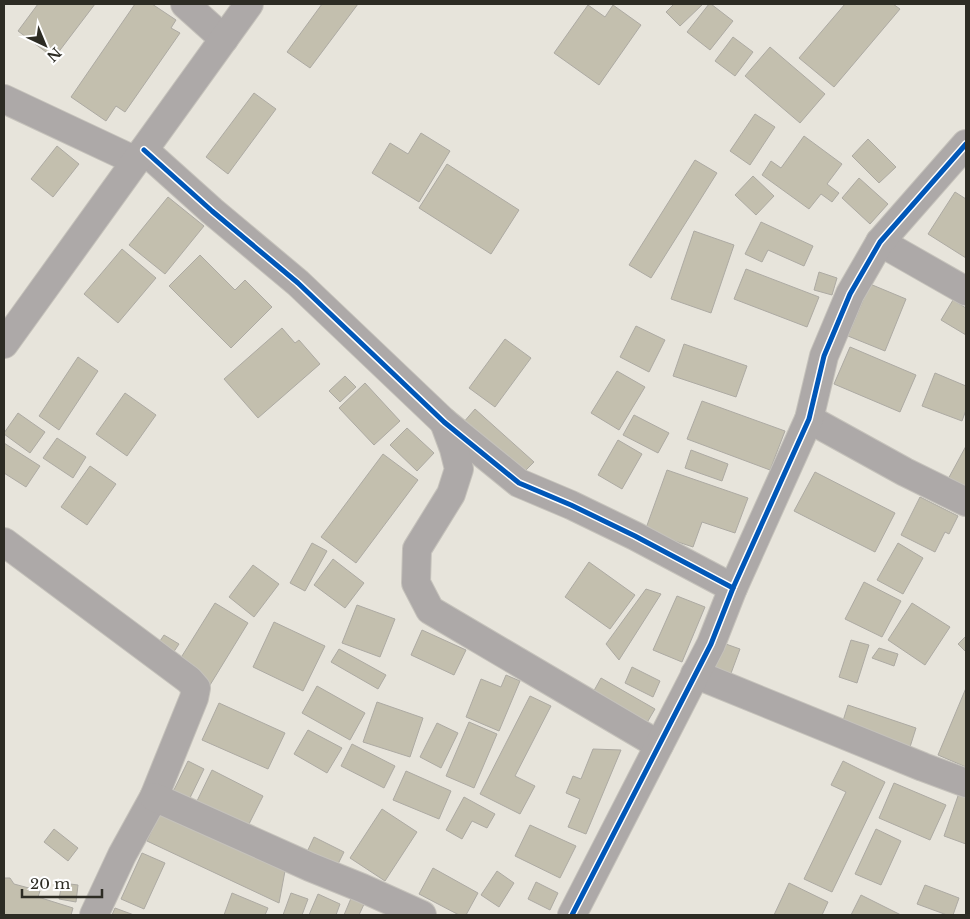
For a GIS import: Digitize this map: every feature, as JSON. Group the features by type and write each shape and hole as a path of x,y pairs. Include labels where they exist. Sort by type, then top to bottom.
{"street":[{"path":"185,4 224,39"},
{"path":"4,344 249,4"},
{"path":"4,99 140,155 212,211 298,283 444,422 519,483 635,536 733,588"},
{"path":"572,915 711,644 733,588 809,419 824,356 850,294 880,242 966,144"},
{"path":"880,242 966,291"},
{"path":"809,419 905,472 966,502"},
{"path":"444,422 459,469 451,494 417,549 416,583 430,610 659,745"},
{"path":"4,542 189,680 196,688 194,698 154,797 122,855 94,915"},
{"path":"695,674 966,783"},
{"path":"154,797 422,915"}],"building":[{"path":"38,4 95,4 54,58 18,31"},
{"path":"135,4 152,4 176,20 171,28 180,33 125,112 116,106 106,121 71,97"},
{"path":"322,4 358,4 310,68 287,52"},
{"path":"674,4 703,4 680,26 666,12"},
{"path":"709,4 733,21 710,50 687,32"},
{"path":"845,4 893,4 900,9 834,87 799,58"},
{"path":"588,5 605,17 613,5 641,25 599,85 554,53"},
{"path":"733,37 753,52 735,76 715,61"},
{"path":"770,47 825,94 800,123 745,76"},
{"path":"254,93 276,109 228,174 206,157"},
{"path":"755,114 775,127 750,165 730,151"},
{"path":"421,133 450,151 419,202 372,173 390,143 408,154"},
{"path":"804,136 842,164 827,184 839,193 832,202 821,194 809,209 762,175 771,161 781,168"},
{"path":"868,139 896,167 879,183 852,156"},
{"path":"57,146 79,164 53,197 31,179"},
{"path":"695,160 717,173 651,278 629,265"},
{"path":"447,164 519,210 491,254 419,208"},
{"path":"753,176 774,196 756,215 735,195"},
{"path":"859,178 888,204 870,224 842,198"},
{"path":"955,192 966,199 966,258 928,234"},
{"path":"168,197 204,226 165,274 129,245"},
{"path":"761,222 813,246 804,266 768,250 762,262 745,254"},
{"path":"694,231 734,245 711,313 671,299"},
{"path":"122,249 156,278 118,323 84,294"},
{"path":"200,255 235,290 245,280 272,307 231,348 169,286"},
{"path":"746,269 819,297 807,327 734,299"},
{"path":"819,272 837,278 832,295 814,290"},
{"path":"870,284 906,299 885,351 848,336"},
{"path":"953,300 966,308 966,335 941,320"},
{"path":"636,326 665,340 649,372 620,357"},
{"path":"282,328 295,343 299,340 320,364 258,418 224,379"},
{"path":"505,339 531,358 495,407 469,388"},
{"path":"684,344 747,366 736,397 673,376"},
{"path":"850,347 916,375 900,412 834,384"},
{"path":"78,357 98,371 59,430 39,416"},
{"path":"617,371 645,387 619,430 591,413"},
{"path":"935,373 966,386 966,410 962,421 922,406"},
{"path":"345,376 356,387 340,402 329,391"},
{"path":"365,383 400,421 374,445 339,408"},
{"path":"125,393 156,415 127,456 96,434"},
{"path":"702,401 785,431 770,470 687,439"},
{"path":"475,409 534,462 522,474 463,423"},
{"path":"18,413 45,432 30,453 4,434"},
{"path":"634,415 669,433 658,453 623,435"},
{"path":"407,428 434,453 417,471 390,445"},
{"path":"57,438 86,457 73,478 43,458"},
{"path":"618,440 642,454 622,489 598,475"},
{"path":"4,443 40,466 26,487 4,473"},
{"path":"966,446 966,492 947,481"},
{"path":"691,450 728,464 722,481 685,468"},
{"path":"383,454 418,480 356,563 321,537"},
{"path":"90,466 116,484 87,525 61,507"},
{"path":"667,470 748,498 735,533 702,522 693,547 645,531"},
{"path":"815,472 895,513 875,552 794,511"},
{"path":"920,497 958,516 949,534 945,532 935,552 901,535"},
{"path":"312,543 327,551 305,591 290,583"},
{"path":"898,543 923,558 903,594 877,580"},
{"path":"333,559 364,583 345,608 314,585"},
{"path":"589,562 635,595 610,629 565,597"},
{"path":"253,565 279,584 254,617 229,597"},
{"path":"864,582 901,601 882,637 845,619"},
{"path":"646,589 661,594 619,660 606,644"},
{"path":"677,596 705,607 682,662 653,650"},
{"path":"215,603 248,623 210,685 177,664"},
{"path":"912,603 950,627 925,665 888,640"},
{"path":"357,605 395,619 380,657 342,643"},
{"path":"274,622 325,646 303,691 253,667"},
{"path":"422,630 466,650 454,675 411,655"},
{"path":"164,635 179,644 167,662 152,653"},
{"path":"966,636 966,652 958,644"},
{"path":"851,640 869,645 857,683 839,677"},
{"path":"723,643 740,649 730,676 713,670"},
{"path":"879,648 898,654 894,666 872,658"},
{"path":"339,649 386,675 378,689 331,662"},
{"path":"632,667 660,681 653,697 625,683"},
{"path":"506,675 520,681 499,731 466,717 481,679 501,687"},
{"path":"601,678 655,709 645,726 591,696"},
{"path":"317,686 365,713 350,740 302,713"},
{"path":"966,688 966,767 938,755"},
{"path":"530,696 551,706 515,776 535,786 520,814 480,794"},
{"path":"377,702 423,718 410,757 363,742"},
{"path":"219,703 285,733 268,769 202,740"},
{"path":"848,705 916,728 910,747 842,724"},
{"path":"469,722 497,734 474,788 446,776"},
{"path":"437,723 458,733 441,768 420,757"},
{"path":"308,730 342,748 327,773 294,754"},
{"path":"352,744 395,766 384,788 341,766"},
{"path":"593,749 621,750 586,834 568,827 580,799 566,793 573,776 581,779"},
{"path":"188,761 204,769 187,804 171,796"},
{"path":"843,761 885,782 832,892 804,879 846,792 831,785"},
{"path":"212,770 263,796 248,826 197,801"},
{"path":"406,771 451,791 439,819 393,800"},
{"path":"894,783 946,805 930,840 879,818"},
{"path":"959,793 966,796 966,844 944,836"},
{"path":"464,797 495,814 487,828 472,821 462,839 446,830"},
{"path":"382,809 417,832 385,881 350,858"},
{"path":"160,813 285,871 279,903 147,841"},
{"path":"530,825 576,846 560,878 515,856"},
{"path":"54,829 78,848 68,861 44,842"},
{"path":"876,829 901,841 881,885 855,874"},
{"path":"314,837 344,852 337,866 307,852"},
{"path":"142,853 165,863 144,909 121,899"},
{"path":"433,868 478,893 466,915 459,915 419,894"},
{"path":"497,871 514,883 499,907 481,895"},
{"path":"4,878 10,878 14,884 40,891 38,897 73,908 71,915 4,915"},
{"path":"536,882 558,893 550,910 528,899"},
{"path":"62,883 78,885 76,902 59,899"},
{"path":"789,883 828,902 822,915 774,915"},
{"path":"925,885 959,898 953,915 947,915 917,904"},
{"path":"232,893 268,908 265,915 224,915"},
{"path":"291,893 308,899 302,915 283,915"},
{"path":"318,894 340,904 336,915 309,915"},
{"path":"861,895 901,915 851,915"},
{"path":"352,896 365,902 359,915 344,915"},
{"path":"115,908 134,915 112,915"}],"cycle path":[{"path":"572,915 711,644 733,588 809,419 824,356 850,294 880,242 966,144"},
{"path":"144,150 212,211 298,283 444,422 519,483 571,505 635,536 733,588"}]}
